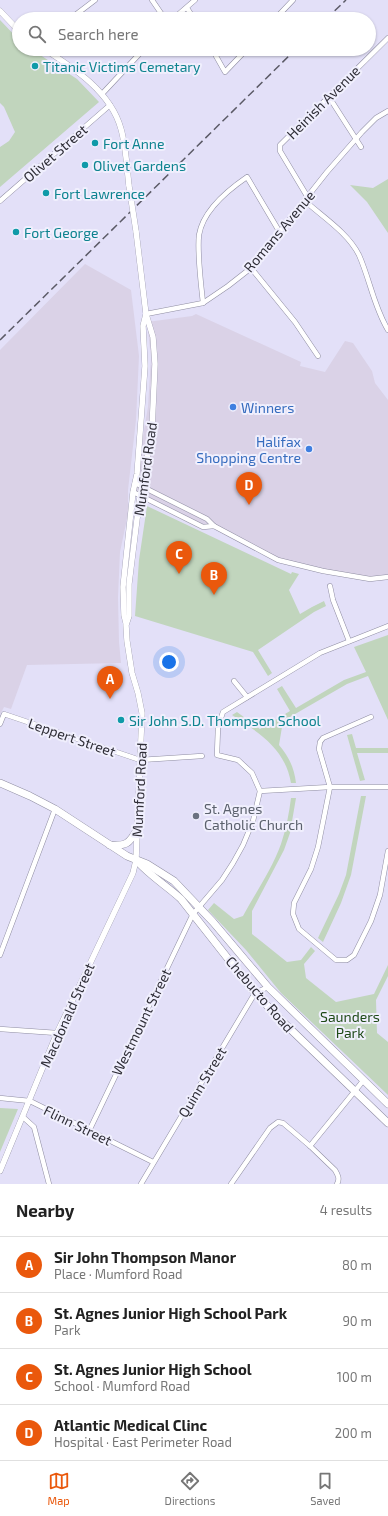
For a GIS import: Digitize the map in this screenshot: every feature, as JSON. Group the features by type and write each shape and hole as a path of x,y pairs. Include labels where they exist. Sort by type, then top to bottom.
{"main road":[{"name":"Chebucto Road","path":"0,783 55,809 127,856 147,864 169,877 200,908 268,987 388,1104"},
{"path":"110,845 123,846 131,840 137,830"},
{"name":"Chebucto Road","path":"136,860 147,872 172,890 256,993 283,1022 388,1123"}],"street":[{"path":"79,12 95,0"},
{"path":"152,0 160,12"},
{"path":"182,12 195,0"},
{"path":"282,12 293,0"},
{"path":"187,8 190,12"},
{"path":"0,11 12,24"},
{"name":"Heinish Avenue","path":"376,50 388,38"},
{"name":"Mumford Road","path":"55,56 73,68 102,94 110,105 121,128 146,314 153,337 155,364 152,429 140,496 129,584 128,616 126,625"},
{"path":"102,94 137,56"},
{"path":"216,56 225,72 240,56"},
{"name":"Heinish Avenue","path":"306,198 280,151 280,144 370,56"},
{"path":"329,97 361,147"},
{"name":"Olivet Street","path":"0,201 110,105"},
{"name":"Romans Avenue","path":"146,314 203,303 251,268 306,198 356,141 362,132 376,118 388,111"},
{"path":"203,303 199,235 206,216 231,189 247,177 280,231"},
{"path":"306,198 346,237 356,250 381,316 388,330"},
{"path":"251,268 295,322 318,356"},
{"name":"Mumford Road","path":"136,860 142,713 132,673 127,641 123,587 133,492 137,474 145,373 143,326 146,314"},
{"path":"135,483 206,519 214,526 278,560 323,571 370,579 388,577"},
{"path":"133,492 203,527 214,526"},
{"path":"330,586 333,600 349,641"},
{"path":"193,914 200,908 222,880 243,845 253,821 260,791 252,773 245,765 238,760 217,755 218,727 223,712 320,653 388,626"},
{"path":"234,682 247,697"},
{"name":"Leppert Street","path":"0,724 4,714 140,760"},
{"path":"371,717 323,738 320,742 319,749 330,787 316,853 311,869 294,903 293,918 299,929 336,960 347,960 354,955 377,907 388,851"},
{"path":"140,760 202,756"},
{"path":"260,791 330,787 388,787"},
{"path":"0,955 55,809"},
{"name":"Macdonald Street","path":"0,1171 57,1033 133,873 136,860"},
{"name":"Westmount Street","path":"89,1131 193,914"},
{"path":"256,993 268,987"},
{"name":"Quinn Street","path":"141,1184 256,993"},
{"path":"0,1029 57,1033"},
{"path":"310,1146 363,1081"},
{"name":"Flinn Street","path":"0,1098 30,1101 153,1162"},
{"path":"23,1117 34,1127 49,1184"},
{"path":"231,1184 270,1128 278,1122 283,1123 335,1170 339,1181 337,1184"}],"shaded area":[{"path":"85,264 131,290 139,356 136,420 128,490 128,514 120,552 118,597 121,663 27,665 11,709 4,707 0,715 0,350"},
{"path":"196,314 301,362 300,366 325,372 345,341 353,343 372,371 375,383 388,400 388,577 370,579 278,560 214,526 203,527 133,492 148,407 151,358 147,322 192,316"}],"green space":[{"path":"0,20 12,33 12,56 42,56 77,79 99,102 0,187 0,147 9,141 15,132 4,107 0,103"},
{"path":"388,179 388,233 367,202 350,185 373,188"},
{"path":"147,506 291,574 292,572 299,574 289,590 300,614 324,601 326,606 314,612 258,650 272,673 268,676 253,652 135,616 139,560"},
{"path":"388,635 388,720 368,676 347,684 283,721 279,745 286,754 294,772 296,783 291,783 288,771 277,751 261,735 232,715 237,712 260,729 290,711 277,689 282,686 296,708 344,680 366,672 354,647"},
{"path":"352,734 356,748 388,748 388,753 357,753 365,780 360,781 347,735"},
{"path":"361,796 366,796 351,875 341,903 323,942 318,938 339,894 346,875"},
{"name":"Saunders Park","path":"291,798 296,798 290,833 284,850 252,911 252,934 287,962 301,960 311,947 315,951 304,964 306,978 336,1002 374,994 388,965 388,976 376,1000 377,1033 388,1042 388,1095 281,993 246,950 208,910 214,903 234,919 243,916 281,844 286,827"},
{"path":"0,1108 18,1109 0,1152"}],"railway":[{"path":"333,12 346,0"},
{"path":"0,340 289,56"}],"place":[{"name":"Titanic Victims Cemetary","path":"35,66"},
{"name":"Fort Anne","path":"95,143"},
{"name":"Olivet Gardens","path":"85,165"},
{"name":"Fort Lawrence","path":"46,193"},
{"name":"Fort George","path":"16,232"},
{"name":"Winners","path":"233,407"},
{"name":"Halifax Shopping Centre","path":"309,449"},
{"name":"Atlantic Medical Clinc","path":"249,505"},
{"name":"St. Agnes Junior High School","path":"179,574"},
{"name":"St. Agnes Junior High School Park","path":"214,595"},
{"name":"Sir John Thompson Manor","path":"110,699"},
{"name":"Sir John S.D. Thompson School","path":"121,720"},
{"name":"St. Agnes Catholic Church","path":"196,816"}]}
